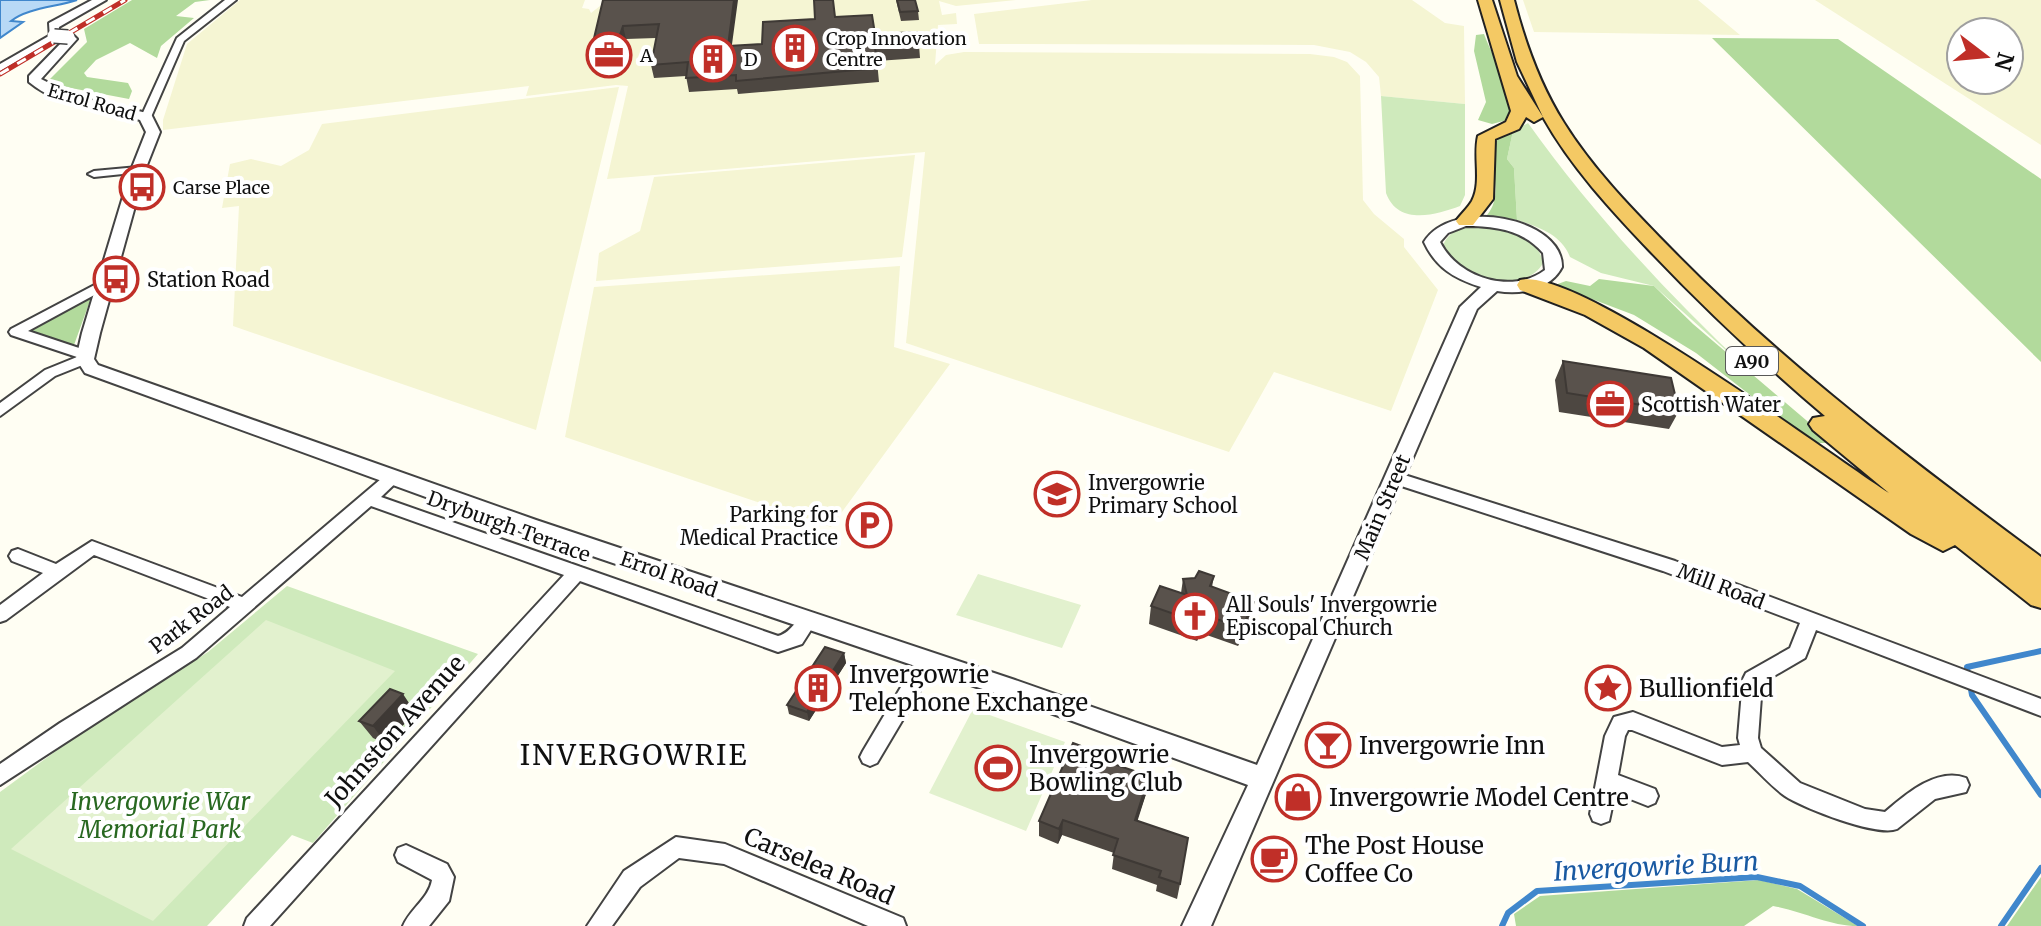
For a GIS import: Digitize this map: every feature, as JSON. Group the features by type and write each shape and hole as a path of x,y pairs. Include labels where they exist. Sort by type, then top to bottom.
{"highway":[{"name":"A90","path":"1485,0 1522,80 1573,175 1691,307 1854,452 2041,597"},
{"name":"A90","path":"1507,0 1522,80 1575,153 1628,216 1716,308 1884,453 2041,572"},
{"path":"1466,221 1481,207 1486,194 1487,136 1513,125 1518,118 1522,80"},
{"path":"1528,285 1600,312 1652,342 1806,450 2041,603"}],"street":[{"path":"0,68 54,36 53,26 100,0"},
{"path":"146,117 180,40 231,0"},
{"name":"Errol Road","path":"54,36 71,39 34,79 42,88 66,98 120,108 146,117 153,132 138,170 104,284 86,357 91,369 1263,779"},
{"path":"94,174 138,170"},
{"path":"1466,221 1492,222 1518,229 1545,245 1553,255 1555,265 1551,274 1528,285 1494,285 1463,276 1445,266 1434,254 1432,242 1437,232 1448,225 1466,221"},
{"path":"1463,276 1469,307"},
{"name":"Errol Road","path":"86,357 16,332 104,284"},
{"name":"Main Street","path":"1196,926 1469,307 1494,285"},
{"path":"0,411 50,373 86,357"},
{"name":"Park Road","path":"0,776 67,729 189,653 394,477"},
{"name":"Mill Road","path":"1395,478 1669,566 2041,708"},
{"name":"Dryburgh Terrace","path":"369,499 778,644 795,639 807,622"},
{"path":"0,615 92,547 246,606"},
{"path":"18,556 58,572"},
{"name":"Johnston Avenue","path":"255,926 576,573"},
{"path":"1810,620 1798,653 1753,679 1748,738 1752,753 1793,790 1822,805 1865,819 1889,822 1922,792 1959,785"},
{"path":"870,757 927,661"},
{"path":"1601,814 1615,736 1621,723 1633,721 1722,756 1752,753"},
{"path":"1607,780 1648,796"},
{"name":"Carselea Road","path":"598,926 632,879 676,847 725,854 895,926"},
{"path":"406,855 443,877 441,893 414,926"}],"green space":[{"path":"132,0 210,0 195,2 176,16 194,18 161,46 157,58 130,43 96,60 84,73 87,77 128,83 132,91 129,99 55,85 50,79 87,42 84,29"},
{"path":"240,0 585,0 582,8 589,9 591,13 600,6 617,4 619,0 1016,0 956,6 939,1 942,15 956,13 957,24 938,25 935,65 946,55 964,52 1310,54 1334,57 1347,62 1360,76 1363,200 1374,214 1404,239 1404,247 1438,290 1391,411 1274,372 1229,452 906,343 925,152 607,179 628,86 616,85 526,96 529,86 163,130 163,120 187,44"},
{"path":"1092,0 1412,0 1445,23 1464,26 1465,104 1381,96 1379,77 1366,62 1350,52 1314,45 979,44 974,14"},
{"path":"1523,0 1698,0 1740,35 1534,32"},
{"path":"1815,0 2041,0 2041,145 1965,96 2025,96 2025,16 1945,16 1945,83"},
{"path":"1484,34 1506,86 1511,108 1511,119 1492,124 1478,120 1486,102 1474,51 1476,35"},
{"path":"1712,38 1838,39 2041,179 2041,362"},
{"path":"619,87 536,430 233,326 239,206 222,208 230,164 251,159 281,166 309,150 322,124"},
{"path":"1381,96 1465,104 1465,195 1460,206 1418,215 1399,210 1392,203 1386,193"},
{"path":"1528,123 1578,189 1632,252 1748,370 1654,286 1601,273 1570,257 1561,242 1548,232 1517,220 1514,168 1507,159 1513,131"},
{"path":"1513,131 1507,159 1514,168 1517,220 1487,215 1495,196 1495,145 1500,136"},
{"path":"915,155 902,257 596,281 599,253 640,231 654,177"},
{"path":"1478,226 1508,231 1527,239 1540,253 1543,263 1534,273 1507,281 1491,279 1461,267 1443,246 1445,241 1452,233"},
{"path":"900,266 894,347 950,364 831,527 565,437 594,287"},
{"path":"1599,279 1654,286 1693,324 1833,443 1812,443 1696,353 1634,315 1555,285 1566,281 1590,286"},
{"path":"91,298 74,345 30,331 30,329"},
{"path":"978,574 1081,605 1062,648 956,615"},
{"name":"Invergowrie War Memorial Park","path":"287,586 478,654 313,843 292,835 207,926 0,926 0,792 75,737 208,652"},
{"path":"266,620 395,671 153,921 11,849"},
{"name":"Invergowrie Bowling Club","path":"973,709 1065,742 1026,831 929,793"},
{"path":"2041,877 2041,926 2007,926"},
{"path":"1759,880 1797,889 1858,926 1837,924 1773,906 1744,926 1516,926 1514,914 1540,896"}],"water":[{"path":"0,0 77,0 33,10 18,17 11,21 23,22 0,38"}],"building":[{"path":"603,0 734,0 728,46 762,44 763,22 815,19 814,0 833,0 835,17 872,15 875,34 917,32 919,45 875,48 878,68 736,81 736,75 686,78 688,62 651,65 659,24 623,26 615,50 591,51"},
{"path":"897,0 915,0 918,11 900,12"},
{"path":"1563,361 1671,378 1679,411 1567,393"},
{"path":"1199,571 1214,576 1210,586 1254,602 1242,628 1205,615 1200,623 1151,606 1160,586 1187,595 1183,579 1195,578"},
{"path":"825,647 844,653 807,712 787,705"},
{"path":"390,689 403,694 373,726 359,721"},
{"path":"1073,743 1092,750 1090,756 1149,776 1135,820 1188,838 1180,884 1159,877 1161,871 1113,855 1118,839 1063,820 1059,829 1039,821"}],"waterway":[{"name":"Invergowrie Burn","path":"1968,675 1967,667 2041,651"},
{"name":"Invergowrie Burn","path":"1970,684 1972,695 2041,795"},
{"name":"Invergowrie Burn","path":"2001,926 2041,868"},
{"name":"Invergowrie Burn","path":"1502,926 1508,913 1537,891 1757,877 1800,886 1863,926"}],"railway":[{"path":"0,74 125,0"}],"place":[{"name":"Crop Innovation Centre","path":"795,48"},
{"name":"A","path":"609,55"},
{"name":"D","path":"713,59"},
{"name":"Carse Place","path":"142,187"},
{"name":"Station Road","path":"116,279"},
{"name":"Scottish Water","path":"1610,404"},
{"name":"Invergowrie Primary School","path":"1057,494"},
{"name":"Parking for Medical Practice","path":"869,525"},
{"name":"All Souls' Invergowrie Episcopal Church","path":"1195,616"},
{"name":"Invergowrie Telephone Exchange","path":"818,688"},
{"name":"Bullionfield","path":"1608,688"},
{"name":"Invergowrie Inn","path":"1328,745"},
{"name":"Invergowrie Bowling Club","path":"998,768"},
{"name":"Invergowrie Model Centre","path":"1298,797"},
{"name":"The Post House Coffee Co","path":"1274,859"}],"district":[{"name":"INVERGOWRIE","path":"634,755"}]}
